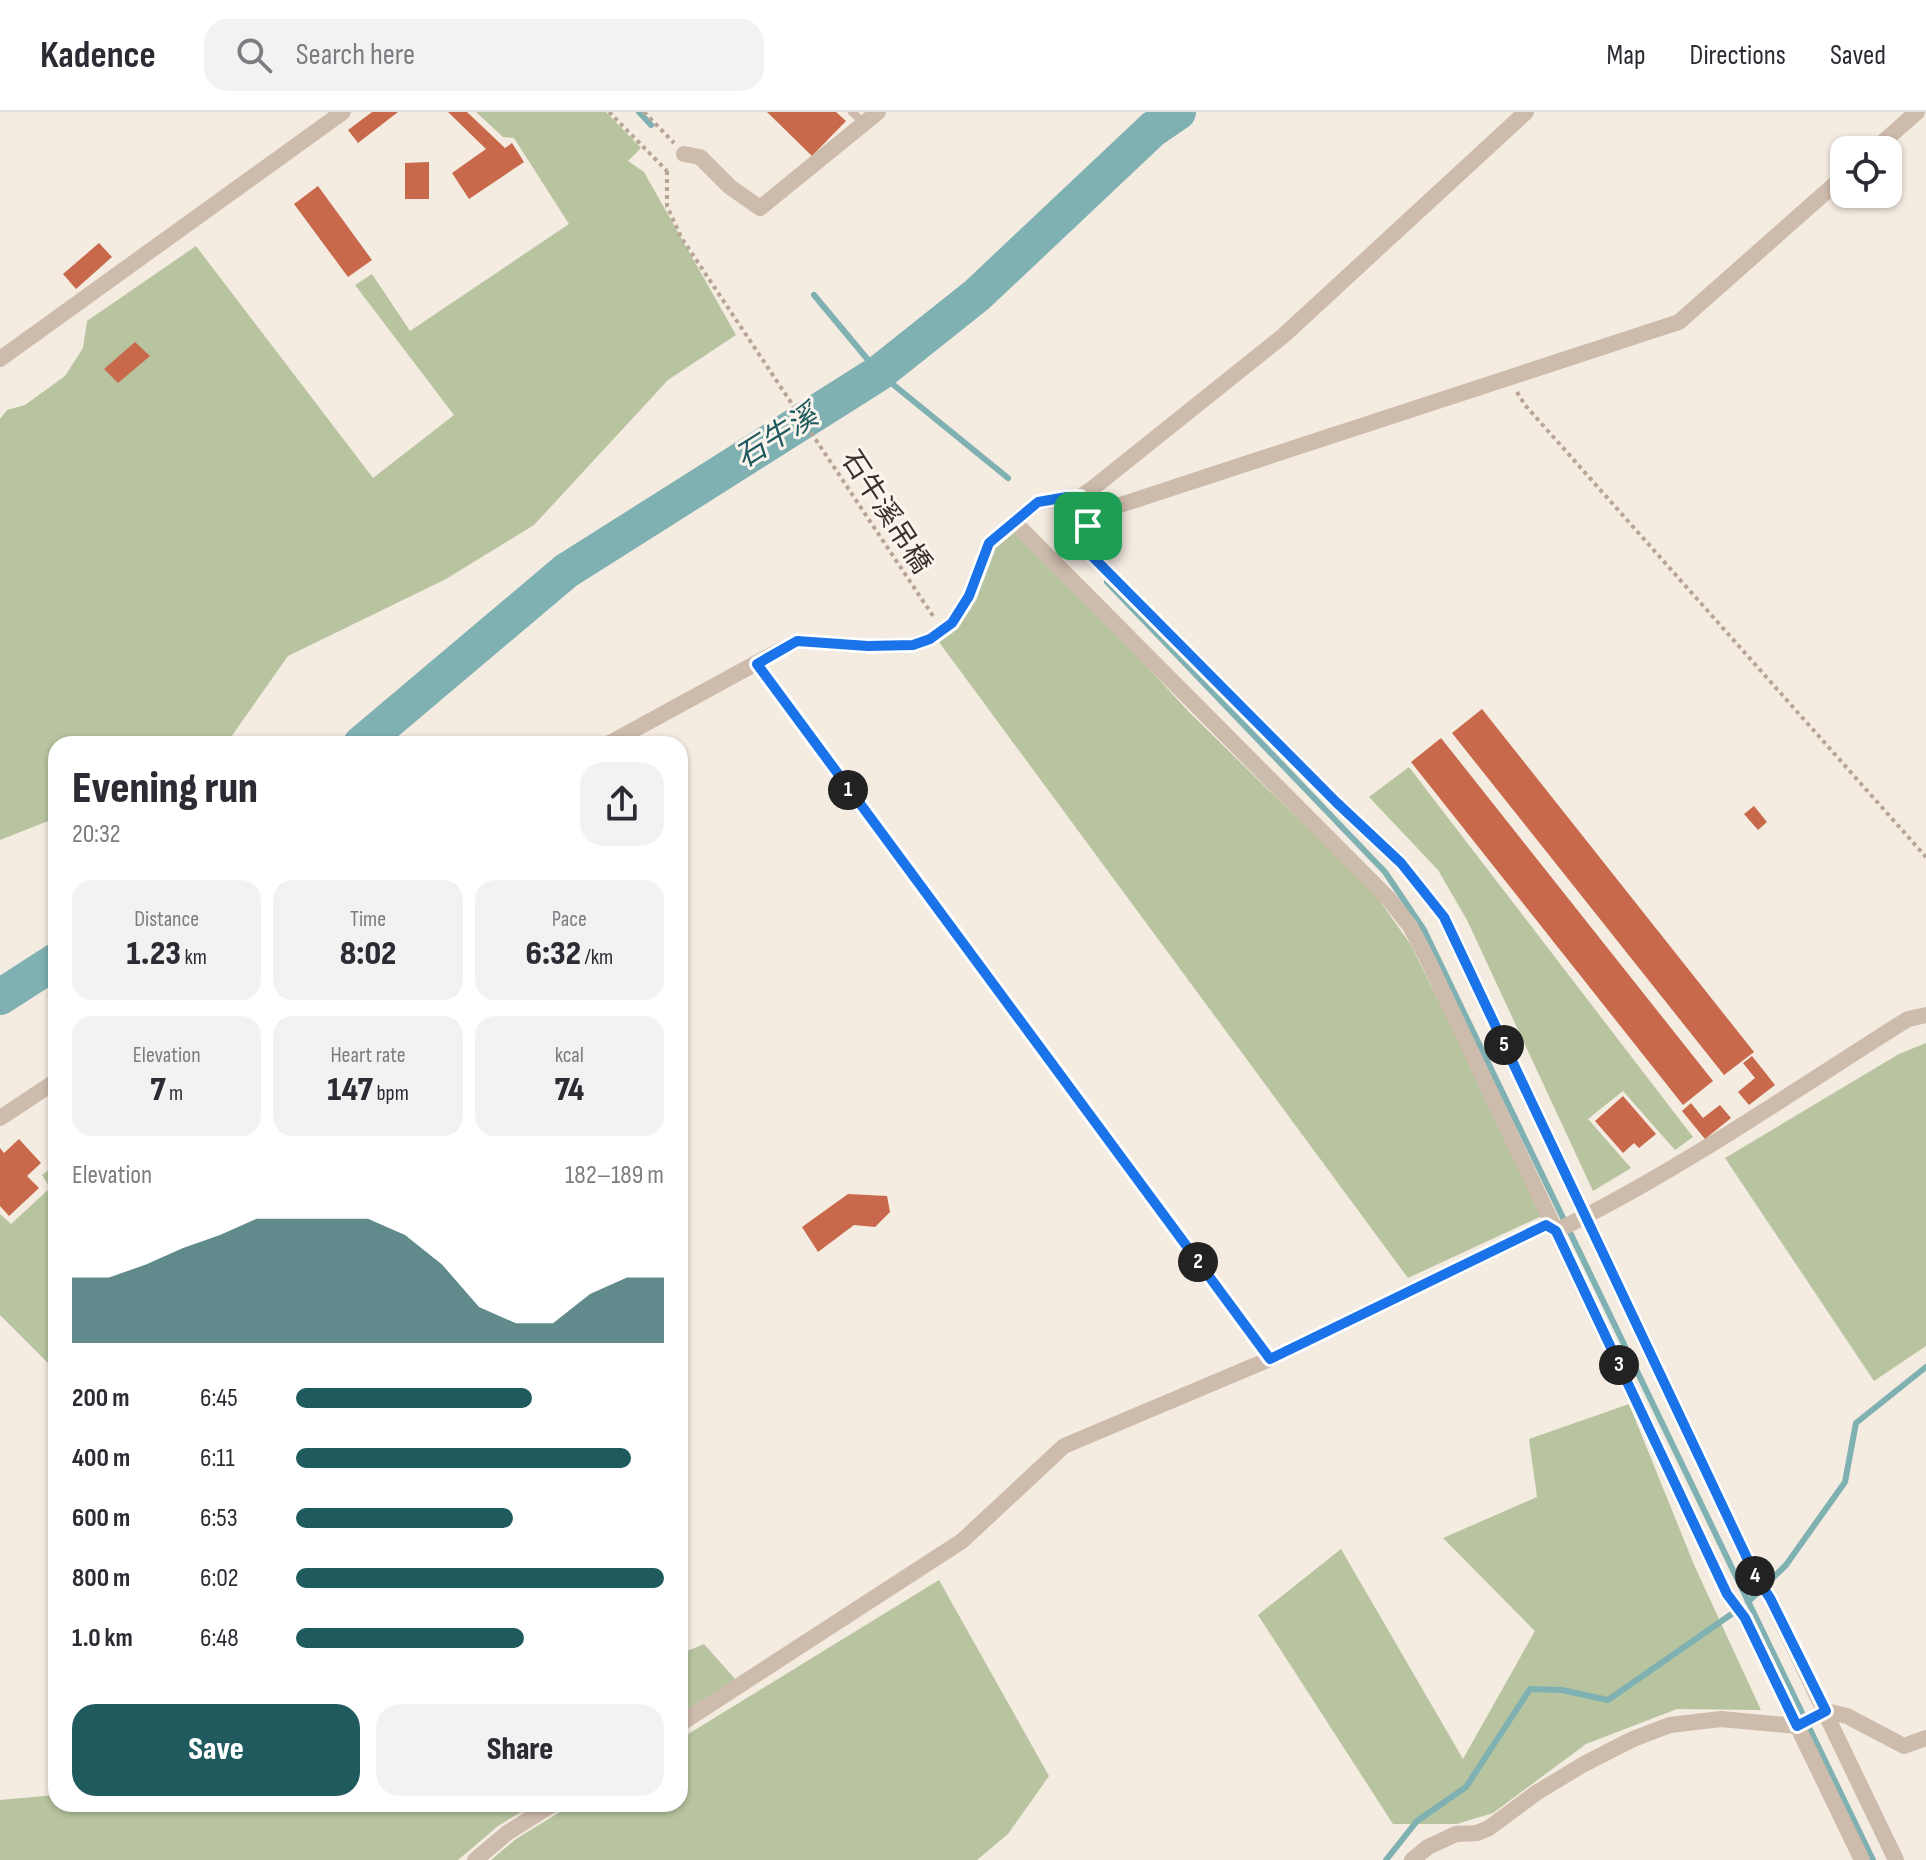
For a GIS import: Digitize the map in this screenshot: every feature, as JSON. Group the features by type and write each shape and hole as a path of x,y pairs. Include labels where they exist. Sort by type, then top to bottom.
{"street":[{"path":"0,359 343,112"},
{"path":"684,154 700,157 730,187 760,208 858,118 878,112"},
{"path":"623,736 797,641 868,646 913,645 930,639 952,623 969,596 989,543 1038,502 1073,497 1283,336 1526,112"},
{"path":"1890,136 1917,112"},
{"path":"1830,188 1679,322 1114,507 1088,526 1083,547 1336,802 1401,863 1444,917 1756,1577 1770,1598 1826,1711 1896,1860"},
{"path":"1073,497 1088,526"},
{"path":"1015,523 1373,883 1410,926 1727,1594 1745,1618 1862,1860"},
{"path":"1556,1231 1715,1141 1908,1019 1926,1015"},
{"path":"0,1118 48,1086"},
{"path":"688,1719 962,1541 1064,1446 1270,1359 1546,1225 1556,1231"},
{"path":"1412,1860 1428,1847 1456,1834 1477,1833 1489,1828 1536,1793 1584,1764 1633,1739 1670,1725 1721,1719 1797,1726 1826,1711 1847,1716 1904,1746 1926,1738"},
{"path":"475,1860 507,1833 540,1812"}],"path":[{"path":"609,112 667,171 684,154 644,112"},
{"name":"石牛溪吊橋","path":"667,171 667,206 681,237 926,608"},
{"path":"1509,379 1536,417 1926,857"},
{"path":"757,664 1270,1359"}],"green space":[{"path":"476,112 606,112 641,148 628,161 644,172 736,335 668,380 534,525 446,579 288,656 232,736 48,736 48,821 0,840 0,419 7,410 25,405 65,376 83,348 87,321 196,246 373,478 454,415 355,285 372,274 410,331 569,224 514,138 503,137"},
{"path":"1014,523 1189,712 1375,894 1411,945 1544,1215 1408,1278 936,638 979,583 986,541"},
{"path":"1409,767 1693,1137 1675,1150 1623,1091 1588,1119 1631,1168 1593,1191 1467,920 1438,870 1369,797"},
{"path":"1926,1043 1926,1346 1874,1381 1725,1158 1899,1054"},
{"path":"48,1171 48,1185 42,1175"},
{"path":"48,1190 48,1363 0,1315 0,1214 11,1224"},
{"path":"1629,1404 1695,1567 1761,1710 1677,1709 1586,1744 1493,1813 1457,1824 1393,1824 1258,1615 1341,1549 1463,1759 1535,1631 1443,1538 1537,1497 1529,1439"},
{"path":"939,1580 1049,1776 1008,1834 977,1860 491,1860 516,1839 560,1812 688,1812 688,1734"},
{"path":"704,1644 736,1680 688,1709 688,1651"},
{"path":"48,1796 48,1812 521,1812 498,1826 458,1860 0,1860 0,1800"}],"building":[{"path":"372,112 398,112 358,143 348,130"},
{"path":"448,112 467,112 505,148 512,143 524,162 469,199 452,173 486,149"},
{"path":"767,112 836,112 846,121 812,156"},
{"path":"429,162 429,199 405,199 405,163"},
{"path":"318,186 372,260 348,277 294,204"},
{"path":"99,243 112,257 76,289 63,274"},
{"path":"135,342 150,356 118,383 104,369"},
{"path":"1482,709 1754,1052 1724,1075 1452,733"},
{"path":"1441,738 1713,1081 1683,1105 1411,762"},
{"path":"1754,806 1767,822 1758,830 1744,814"},
{"path":"1752,1056 1775,1085 1749,1105 1738,1092 1755,1078 1743,1063"},
{"path":"1623,1096 1656,1134 1639,1148 1634,1143 1623,1153 1595,1121"},
{"path":"1691,1103 1703,1118 1720,1105 1731,1118 1705,1139 1682,1111"},
{"path":"19,1139 41,1163 27,1176 39,1188 9,1216 0,1206 0,1148 4,1153"},
{"path":"848,1194 887,1196 890,1212 875,1227 854,1225 818,1252 802,1227"}],"waterway":[{"path":"639,112 651,125"},
{"name":"石牛溪","path":"370,736 566,571 879,373 977,295 1153,129 1178,112"},
{"path":"814,295 879,373 1008,478"},
{"path":"1064,537 1080,554"},
{"path":"1107,582 1385,872 1424,930 1873,1860"},
{"name":"石牛溪","path":"0,997 48,966"},
{"path":"1748,1602 1786,1565 1845,1482 1856,1423 1926,1367"},
{"path":"1386,1860 1417,1821 1466,1787 1530,1689 1562,1690 1608,1700 1736,1611"}],"route":[{"path":"1080,497 1088,526 1083,547 1336,802 1401,863 1444,917 1756,1577 1770,1598 1826,1711 1797,1726 1745,1618 1727,1594 1556,1231 1546,1225 1270,1359 757,664 797,641 868,646 913,645 930,639 952,623 969,596 989,543 1038,502 1080,497"}]}
